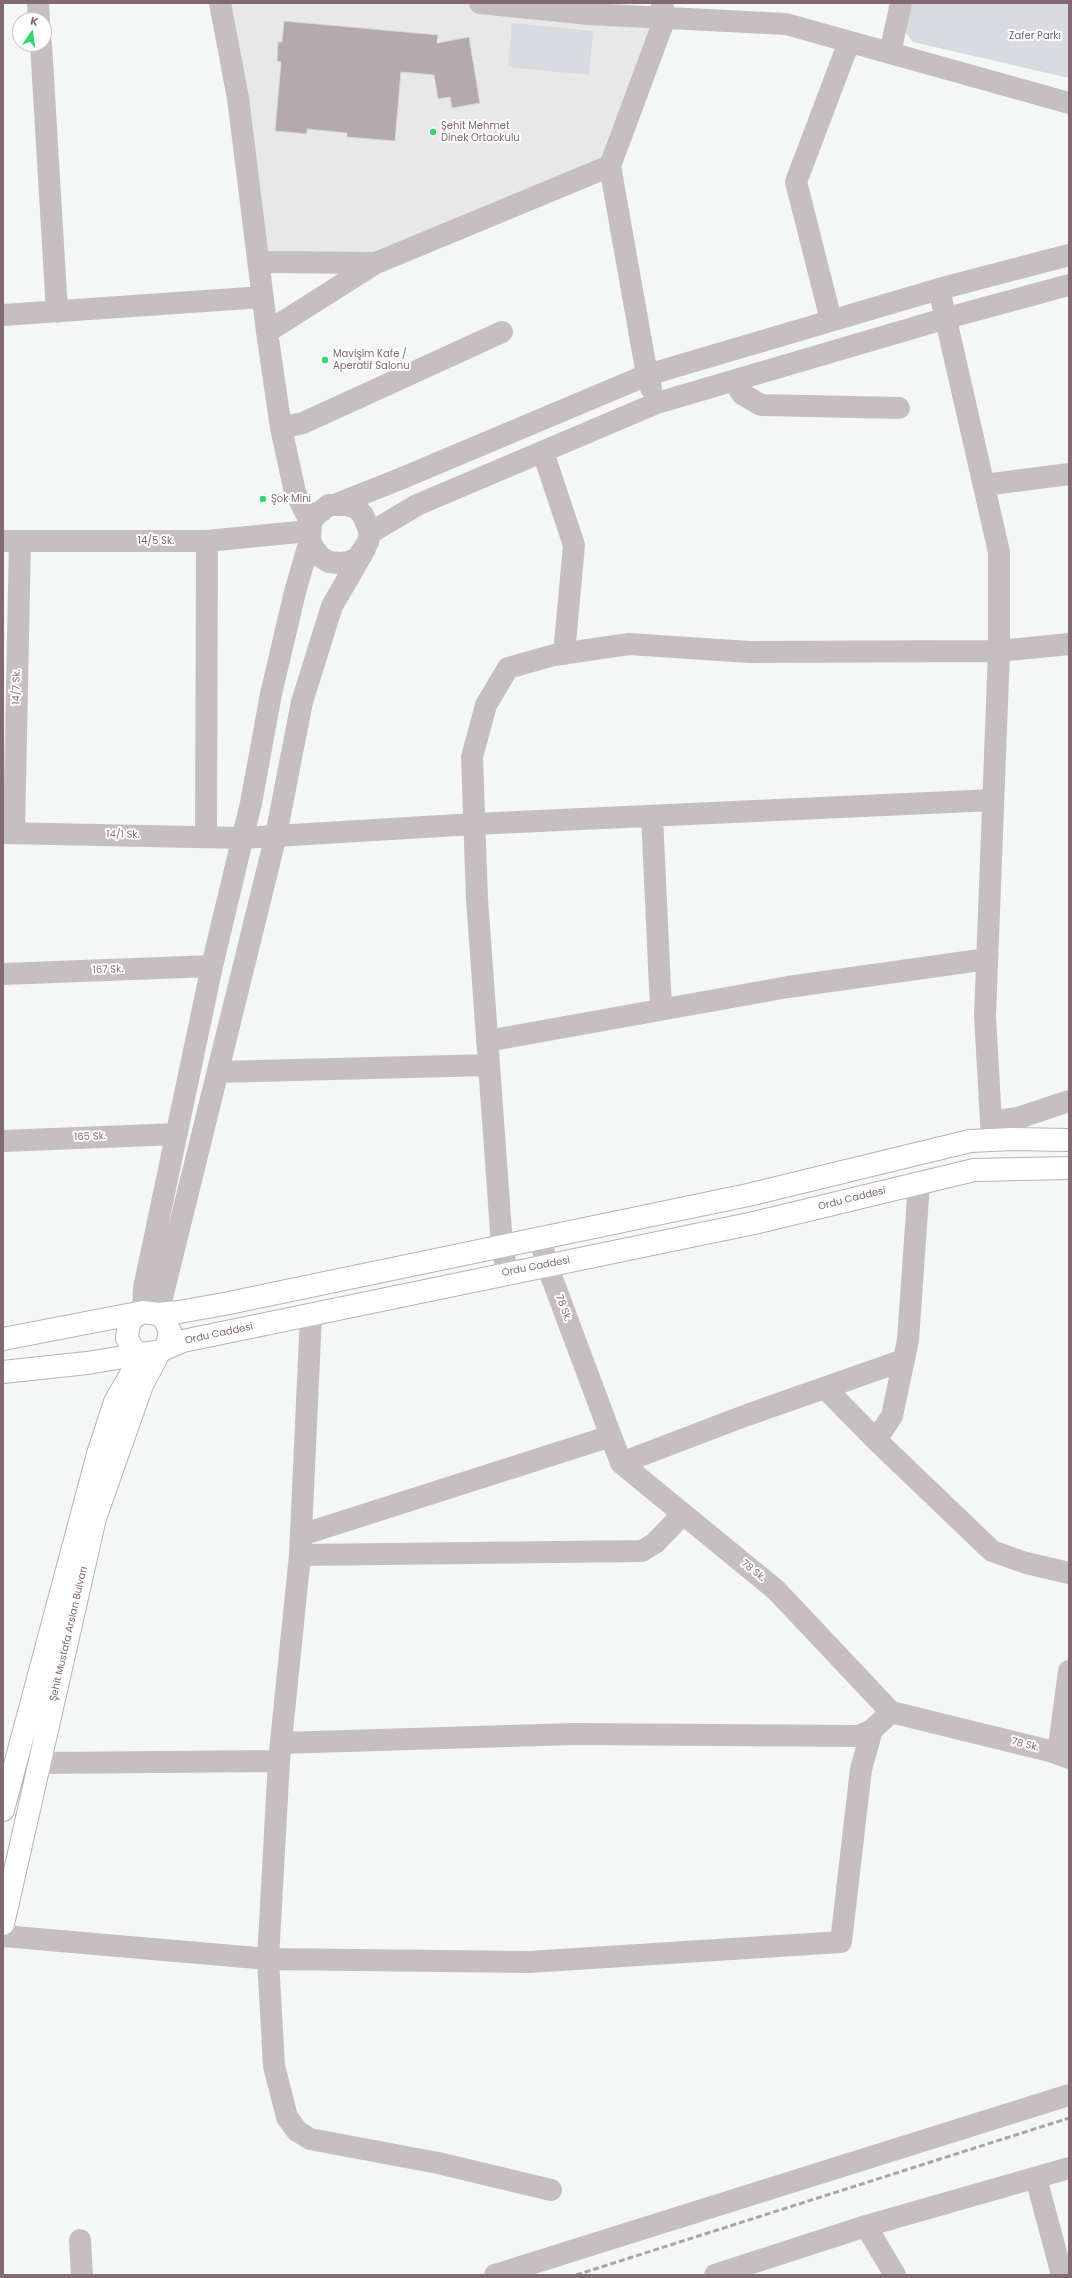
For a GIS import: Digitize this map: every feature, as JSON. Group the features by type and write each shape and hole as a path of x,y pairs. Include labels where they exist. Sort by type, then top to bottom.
{"main road":[{"path":"3,1339 150,1313 179,1312 224,1304 748,1195 970,1141 992,1131 1069,1140"},
{"name":"Ordu Caddesi","path":"3,1372 156,1350 183,1341 754,1223 974,1170 1069,1168"},
{"path":"150,1313 164,1318 170,1331 156,1350 132,1348 127,1338 127,1330 134,1317 150,1313"},
{"name":"Şehit Mustafa Arslan Bulvarı","path":"3,1924 95,1518 142,1385 156,1350"},
{"name":"Şehit Mustafa Arslan Bulvarı","path":"3,1810 98,1454 116,1402 156,1350"}],"street":[{"path":"220,3 238,98 267,332 282,428 295,492 310,532 314,549 321,557 329,562 340,564 349,562 358,557 367,541 417,505 657,404 947,318 1069,286"},
{"path":"480,3 589,14 663,10 786,24 1069,103"},
{"path":"890,53 901,3"},
{"path":"657,404 647,375 610,166 663,10"},
{"path":"831,320 796,182 849,42"},
{"path":"41,52 57,312"},
{"path":"267,332 376,263 610,166"},
{"path":"150,1313 144,1288 212,966 242,838 271,694 295,592 310,532 321,510 400,479 647,375 939,289 1069,255"},
{"path":"259,262 376,263"},
{"path":"939,289 947,318 999,552 999,651 985,1016 992,1131 1018,1118 1069,1101"},
{"path":"3,316 263,297"},
{"path":"282,428 303,423 502,332"},
{"path":"734,381 742,394 761,405 899,408"},
{"path":"543,452 574,545 564,654"},
{"path":"984,485 1069,474"},
{"path":"150,1313 218,1072 276,835 307,687 332,606 367,541 363,515 356,508 337,504"},
{"name":"14/5 Sk.","path":"11,541 208,540 310,532"},
{"path":"206,837 208,540"},
{"name":"14/7 Sk.","path":"8,833 11,541"},
{"path":"507,1273 502,1245 477,899 472,757 486,705 508,668 564,654 629,644 749,652 999,651 1069,644"},
{"name":"14/1 Sk.","path":"8,833 242,838 474,824 993,800"},
{"path":"652,816 661,1010"},
{"path":"487,1041 788,987 987,959"},
{"name":"167 Sk.","path":"3,974 212,966"},
{"path":"218,1072 489,1065"},
{"name":"165 Sk.","path":"3,1140 177,1134"},
{"path":"876,1440 892,1416 908,1340 919,1183"},
{"name":"78 Sk.","path":"540,1238 547,1265 621,1463 776,1590 891,1712 1063,1756"},
{"path":"311,1315 300,1545 280,1752 268,1959 274,2066 288,2118 297,2131 310,2139 438,2163 551,2190"},
{"path":"621,1463 904,1360"},
{"path":"825,1388 876,1440 992,1551 1026,1563 1069,1573"},
{"path":"300,1545 611,1436"},
{"path":"300,1545 642,1551 655,1543 683,1514"},
{"path":"1063,1756 1069,1671"},
{"path":"40,1763 280,1752 574,1734 858,1736 872,1730 891,1712"},
{"path":"3,1936 268,1959 529,1962 841,1942 861,1769 872,1730"},
{"path":"495,2275 1069,2095"},
{"path":"715,2275 866,2226 1069,2168"},
{"path":"1036,2178 1062,2275"},
{"path":"866,2226 895,2275"},
{"path":"80,2240 82,2275"}],"shaded area":[{"name":"Şehit Mehmet Dinek Ortaokulu","path":"220,3 503,3 665,18 610,166 376,263 259,262"}],"green space":[{"name":"Zafer Parkı","path":"910,3 1069,3 1069,78 913,42 905,32"},
{"path":"512,23 593,31 589,75 508,67"}],"building":[{"path":"284,21 438,35 437,43 469,37 480,103 452,108 450,97 438,99 434,75 401,72 395,141 347,137 347,133 307,129 307,134 275,131 281,62 277,61 278,42 282,42"}],"railway":[{"path":"576,2275 1069,2118"}],"place":[{"name":"Şehit Mehmet Dinek Ortaokulu","path":"433,132"},
{"name":"Mavişim Kafe / Aperatif Salonu","path":"325,360"},
{"name":"Şok Mini","path":"263,499"}]}
